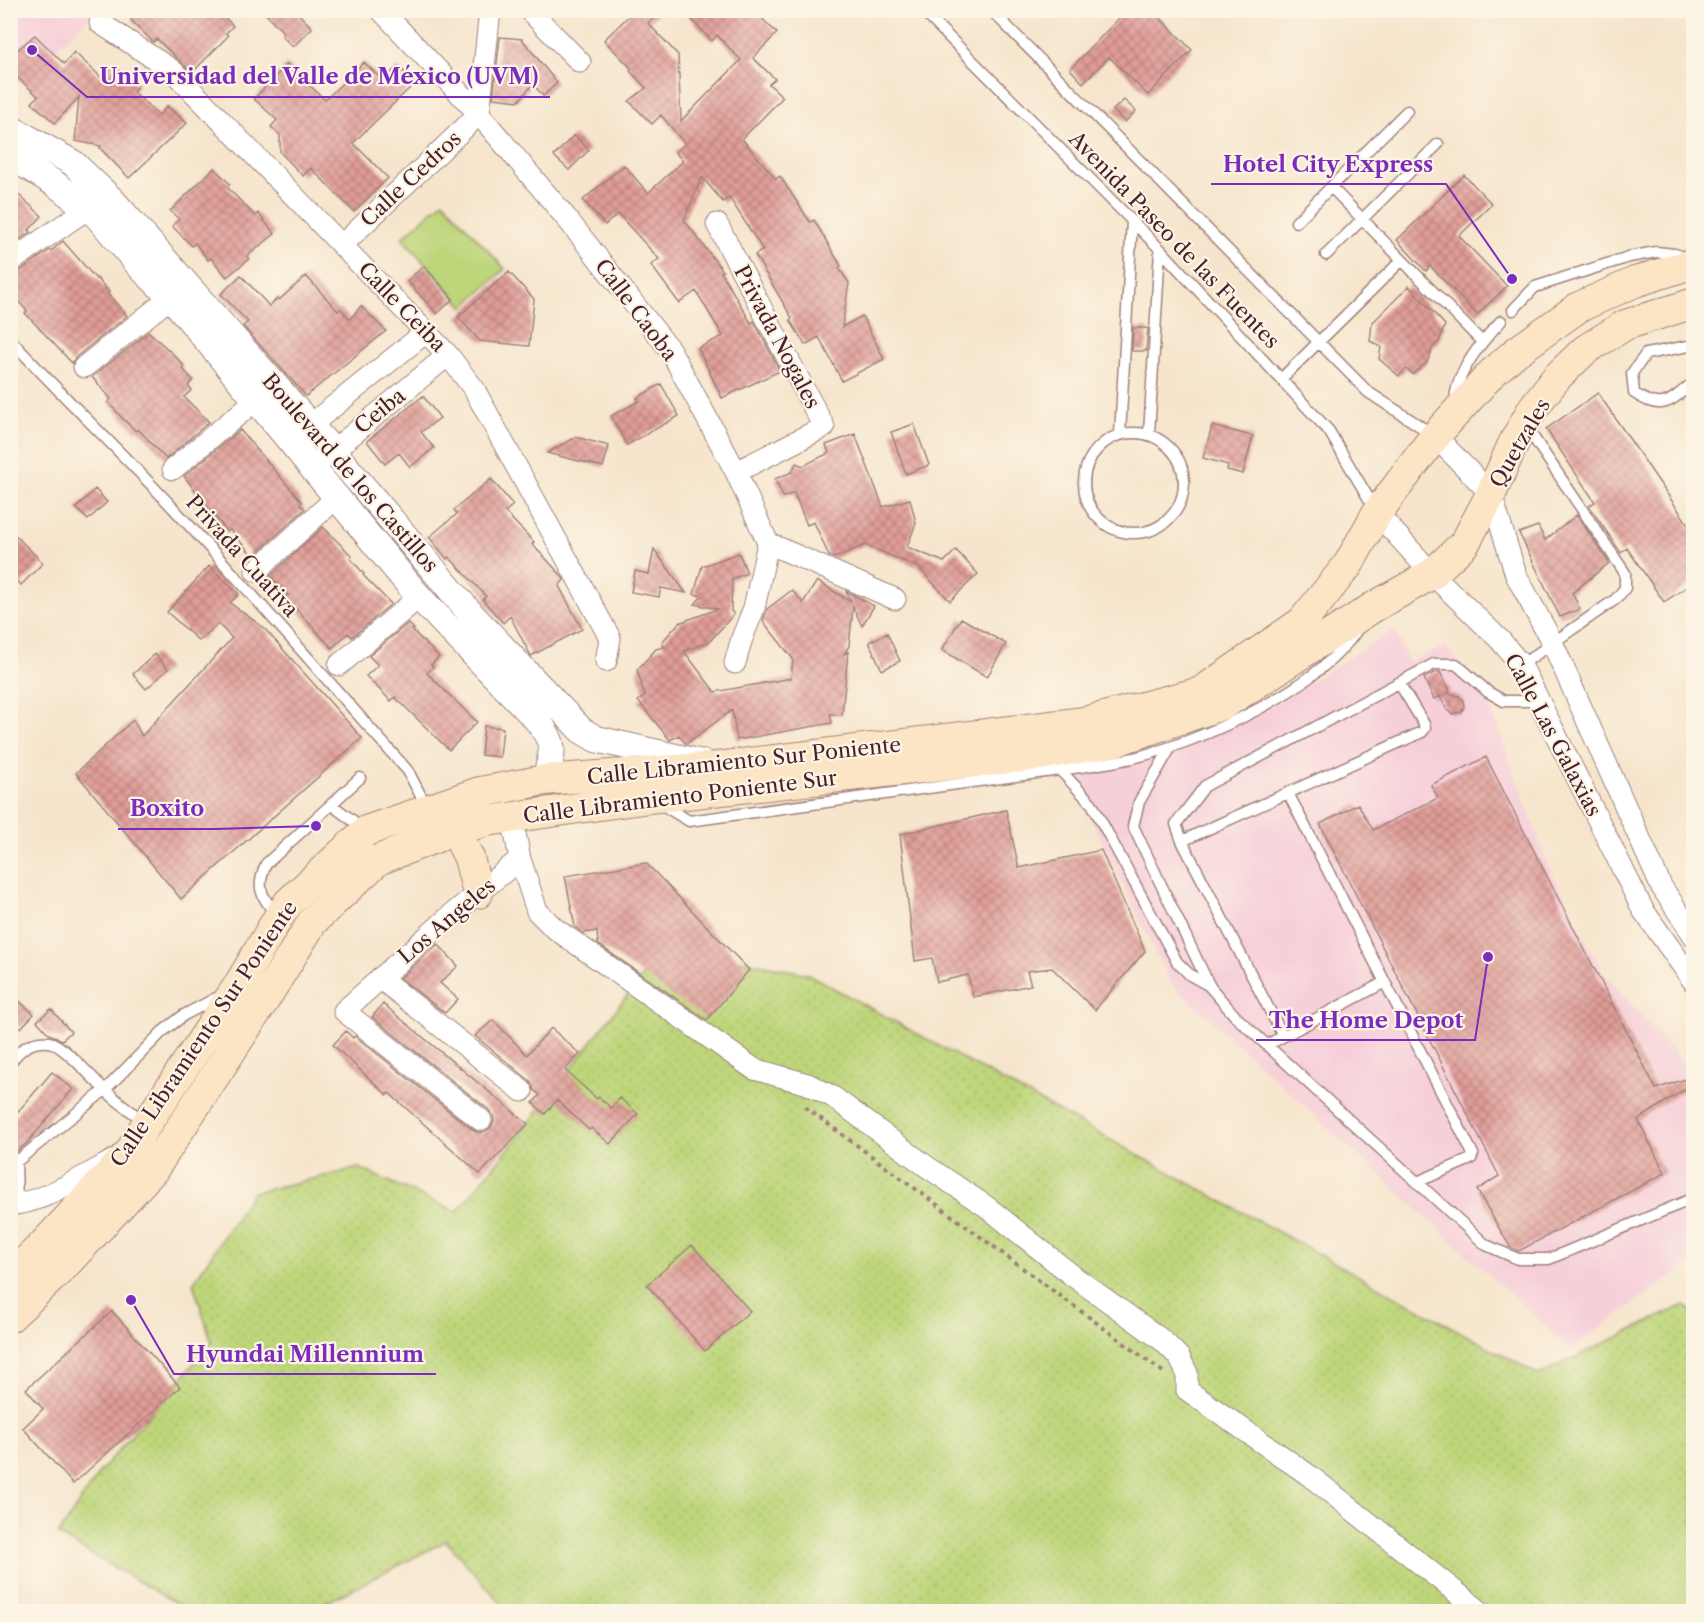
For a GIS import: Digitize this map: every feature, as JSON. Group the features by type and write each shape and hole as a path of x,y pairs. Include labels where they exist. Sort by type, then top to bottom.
{"main road":[{"name":"Calle Libramiento Sur Poniente","path":"10,1276 41,1247 130,1152 238,986 289,902 366,831 480,792 545,780 717,767 1084,722 1201,692 1302,622 1348,565 1377,513 1435,436 1492,373 1516,352 1579,307 1635,282 1694,262"},
{"name":"Calle Libramiento Poniente Sur","path":"10,1317 62,1268 153,1170 263,1002 312,921 378,860 455,830 487,821 649,798 1049,762 1224,704 1372,608 1432,573 1465,543 1524,424 1557,377 1585,350 1625,325 1694,303"},
{"path":"455,830 469,858 478,893"}],"street":[{"name":"Calle Caoba","path":"381,10 480,114 568,220 670,350 736,472 768,543"},
{"path":"480,114 490,10"},
{"path":"529,10 580,62"},
{"name":"Calle Ceiba","path":"100,23 172,70 448,355 474,389 610,638 606,661"},
{"name":"Calle Cedros","path":"342,245 480,114"},
{"name":"Boulevard de los Castillos","path":"10,128 73,163 114,202 124,231 143,270 171,297 419,597 537,720 549,736 552,745 551,757 545,780"},
{"name":"Boulevard de los Castillos","path":"12,159 54,183 97,216 124,231 332,450 472,615 581,730 596,739 717,767"},
{"path":"10,262 87,209"},
{"name":"Privada Nogales","path":"717,224 824,428 736,472"},
{"path":"84,368 171,297"},
{"path":"289,442 426,332"},
{"name":"Ceiba","path":"313,469 332,450 448,355"},
{"path":"173,469 256,400"},
{"name":"Calle Las Galaxias","path":"1435,436 1491,494 1516,575 1552,642 1661,886 1694,936"},
{"path":"256,571 338,497"},
{"name":"Calle Las Galaxias","path":"1377,513 1432,573 1500,640 1521,665 1643,910 1694,982"},
{"path":"735,663 754,608 768,543 895,599"},
{"path":"339,665 419,597"},
{"path":"512,818 520,859 537,911 554,928 754,1069 808,1084 832,1097 926,1166 987,1207 1072,1276 1162,1340 1179,1358 1187,1373 1187,1390 1310,1476 1481,1611"},
{"name":"Los Angeles","path":"481,1120 344,1011 520,859"},
{"path":"380,978 522,1091"},
{"path":"14,1204 49,1194 130,1152"}],"lane":[{"name":"Avenida Paseo de las Fuentes","path":"922,10 1132,220 1329,431 1377,513"},
{"name":"Avenida Paseo de las Fuentes","path":"991,10 1368,392 1435,436"},
{"path":"1296,222 1407,111"},
{"path":"1326,255 1438,144"},
{"path":"1331,187 1481,341"},
{"path":"1120,434 1132,220"},
{"path":"1149,434 1160,249"},
{"path":"1513,310 1535,287 1629,257 1656,252 1675,254 1694,262"},
{"path":"1281,380 1402,260"},
{"path":"1455,412 1456,388 1481,341 1501,321"},
{"name":"Privada Cuativa","path":"10,339 58,392 158,492 268,613 408,771 429,811"},
{"path":"1694,345 1646,354 1632,373 1634,393 1649,404 1668,402 1694,382"},
{"path":"1521,665 1617,599 1625,588 1625,573 1524,424"},
{"path":"1131,432 1149,434 1159,438 1173,449 1182,464 1185,488 1180,505 1167,521 1152,531 1136,534 1118,531 1102,523 1086,500 1083,483 1086,465 1104,442 1120,434 1131,432"},
{"path":"1049,762 1136,757 1192,740 1258,708 1305,680 1347,645 1372,608"},
{"path":"1284,1036 1182,841 1176,824 1205,786 1434,664 1456,664 1488,692 1504,701 1538,701"},
{"path":"1182,841 1422,732 1425,728 1424,724 1399,683"},
{"path":"1171,747 1139,802 1133,826 1210,987 1236,1017 1486,1245 1518,1258 1549,1259 1694,1198"},
{"path":"1049,762 1092,804 1177,962 1190,975 1210,987"},
{"path":"278,918 260,893 260,877 266,864 360,778"},
{"path":"1288,793 1473,1154 1471,1159 1417,1182"},
{"path":"332,805 366,831"},
{"path":"1267,1045 1384,982"},
{"path":"14,1204 14,1158 105,1090 162,1032 184,1015 238,986"},
{"path":"10,1063 20,1049 34,1043 51,1042 70,1056 105,1090 147,1123"}],"path":[{"path":"802,1104 1187,1390"}],"shaded area":[{"path":"11,11 97,11 11,90"},
{"path":"1393,630 1409,662 1446,646 1486,696 1548,865 1603,973 1693,1073 1693,1261 1570,1349 1170,983 1070,775 1077,772 1138,764 1176,751 1262,713"}],"green space":[{"path":"443,201 505,269 464,307 402,238"},
{"path":"666,945 808,974 1539,1375 1684,1305 1693,1313 1693,1611 508,1611 446,1541 310,1611 191,1612 58,1535 99,1473 212,1343 193,1283 252,1193 359,1168 457,1212"}],"building":[{"path":"141,10 218,10 233,26 226,33 228,36 192,73 157,39 153,42 131,20"},
{"path":"262,10 295,10 312,28 293,47 282,36 284,33"},
{"path":"635,10 662,10 648,23 678,55 681,121 741,60 717,35 712,41 683,10 753,10 777,33 753,58 775,79 769,84 783,97 742,139 776,179 780,176 810,222 814,220 841,266 839,268 849,283 842,327 862,316 884,359 842,381 819,337 805,345 755,255 763,250 729,197 723,202 702,177 684,220 723,271 721,272 751,323 754,321 780,371 722,398 698,348 723,336 696,291 679,303 651,265 659,259 618,214 605,225 583,200 624,165 648,193 683,161 675,152 685,144 661,115 652,124 629,101 646,88 630,71 632,69 604,40"},
{"path":"1127,10 1152,10 1192,50 1148,95 1109,57 1083,83 1070,69"},
{"path":"35,35 64,64 74,52 103,79 114,66 138,85 133,92 159,115 167,106 187,123 129,178 100,148 101,146 75,141 79,97 55,123 32,103 38,96 10,71 10,56"},
{"path":"500,37 522,39 557,83 543,96 533,84 519,101 493,98"},
{"path":"364,62 383,81 398,66 415,83 353,143 388,178 354,212 311,168 303,176 280,152 280,135 271,127 277,120 254,99 287,64 325,100"},
{"path":"1124,100 1136,111 1125,122 1113,110"},
{"path":"574,135 589,150 569,170 554,156"},
{"path":"214,168 230,184 227,187 255,216 258,213 275,234 247,256 249,259 227,277 211,258 208,260 195,243 192,246 172,226 179,219 170,211"},
{"path":"1464,175 1492,204 1459,236 1507,286 1477,315 1430,266 1426,271 1397,240"},
{"path":"10,187 42,216 29,230 31,232 10,246"},
{"path":"63,241 109,292 107,293 127,316 76,357 72,363 25,313 27,311 10,292 10,275 17,273"},
{"path":"424,266 453,299 437,314 407,281"},
{"path":"509,272 534,299 529,346 480,341 458,317"},
{"path":"241,275 269,306 306,276 338,311 341,309 350,319 361,306 386,331 306,396 243,326 248,322 221,294"},
{"path":"1409,286 1445,325 1439,342 1434,345 1427,362 1413,374 1406,369 1399,376 1379,359 1381,347 1370,341 1372,323"},
{"path":"1133,328 1148,328 1146,351 1132,351"},
{"path":"149,332 184,366 182,368 193,380 188,386 192,390 184,397 209,422 166,459 138,429 136,431 123,419 108,402 111,399 92,377"},
{"path":"661,384 679,416 627,445 611,416 639,401 637,398"},
{"path":"1598,393 1694,533 1694,582 1664,602 1627,548 1621,553 1589,506 1595,502 1546,429"},
{"path":"423,396 440,418 421,432 434,448 410,467 399,453 385,464 367,441"},
{"path":"914,424 929,465 906,474 891,432"},
{"path":"1212,426 1253,436 1243,474 1227,470 1228,465 1203,458"},
{"path":"240,430 302,502 300,504 305,509 253,556 230,530 227,532 184,476"},
{"path":"855,434 883,507 910,499 916,523 907,547 944,562 956,550 978,574 950,601 918,567 865,545 834,558 829,556 814,522 807,525 794,493 783,497 775,479 792,472 796,463 803,466 829,453 826,445"},
{"path":"576,437 609,446 603,467 547,453"},
{"path":"491,479 513,505 505,512 562,576 564,580 559,586 582,629 531,656 510,616 503,623 483,600 486,596 449,557 447,559 429,537 457,514 454,510"},
{"path":"95,489 107,502 88,520 76,508"},
{"path":"1577,515 1609,563 1572,593 1580,609 1560,617 1519,533 1538,526 1545,540"},
{"path":"323,527 352,556 350,558 363,575 391,604 352,637 348,633 332,648 296,609 294,611 283,600 288,595 270,576"},
{"path":"10,530 43,563 21,585 10,575"},
{"path":"654,549 686,593 661,588 659,597 631,592 635,571 649,574"},
{"path":"739,553 747,573 732,579 731,611 734,614 709,642 684,651 715,692 791,678 793,659 763,621 767,609 792,590 803,603 817,581 851,602 846,591 874,606 862,626 853,607 849,646 844,654 848,652 842,715 830,714 832,723 737,740 732,710 686,744 679,735 670,740 638,701 645,696 637,670 656,649 664,647 662,642 679,623 718,609 695,604 702,596 694,594 702,566"},
{"path":"209,566 239,594 230,603 264,628 362,738 181,899 76,773 133,720 142,736 232,638 218,624 199,641 167,612"},
{"path":"961,618 1006,644 987,677 942,650"},
{"path":"408,623 439,657 427,673 477,722 449,750 395,697 391,701 366,676 378,665 369,656"},
{"path":"887,633 900,661 882,670 869,642"},
{"path":"155,654 168,669 146,689 133,674"},
{"path":"1440,672 1450,691 1447,693 1459,696 1463,700 1464,707 1461,712 1452,714 1447,710 1440,696 1434,699 1424,678"},
{"path":"484,726 503,728 500,757 481,755"},
{"path":"1486,757 1656,1089 1694,1076 1694,1083 1638,1120 1665,1173 1519,1251 1510,1247 1477,1190 1499,1176 1320,824 1358,804 1373,830 1438,798 1431,785"},
{"path":"1006,810 1019,868 1101,850 1145,951 1095,1010 1052,968 1027,971 1031,985 973,997 968,975 937,982 932,958 915,961 900,834"},
{"path":"646,863 749,970 707,1020 598,944 597,931 583,933 575,927 565,876"},
{"path":"438,944 458,966 440,983 458,999 445,1013 400,978"},
{"path":"18,1000 34,1014 21,1028 10,1019 10,1008"},
{"path":"383,1004 528,1124 480,1174 389,1093 387,1095 333,1045 346,1031 473,1130 480,1133 491,1128 494,1121 489,1110 372,1017"},
{"path":"51,1009 71,1032 62,1040 49,1034 37,1021"},
{"path":"493,1020 527,1055 551,1028 580,1054 565,1070 597,1099 599,1097 611,1108 620,1098 638,1114 610,1144 591,1128 589,1130 557,1100 545,1114 533,1103 540,1095 534,1090 530,1081 475,1036"},
{"path":"52,1072 73,1089 27,1143 17,1151 10,1147 10,1121"},
{"path":"692,1245 750,1311 705,1351 647,1285"},
{"path":"112,1311 180,1387 73,1484 23,1428 43,1409 26,1389"}],"place":[{"name":"Universidad del Valle de México (UVM)","path":"32,50"},
{"name":"Hotel City Express","path":"1512,279"},
{"name":"Boxito","path":"316,826"},
{"name":"The Home Depot","path":"1488,957"},
{"name":"Hyundai Millennium","path":"131,1300"}]}
